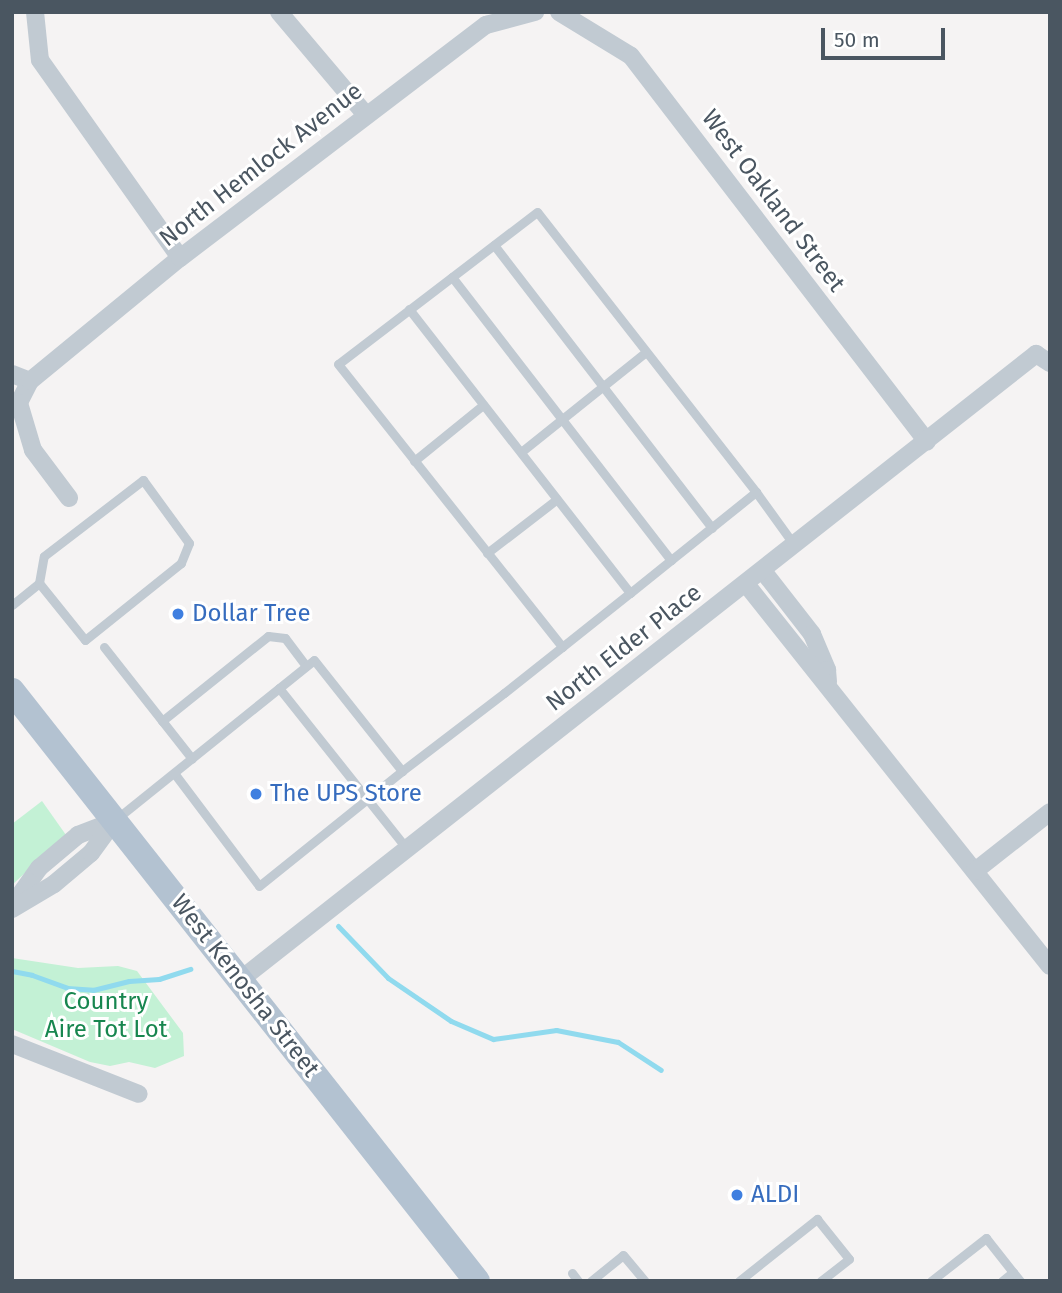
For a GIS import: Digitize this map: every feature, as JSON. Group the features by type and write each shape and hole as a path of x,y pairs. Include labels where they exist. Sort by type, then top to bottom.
{"main road":[{"name":"West Kenosha Street","path":"12,691 477,1281"}],"street":[{"path":"35,12 40,60 180,258"},
{"path":"279,12 366,115"},
{"name":"North Hemlock Avenue","path":"30,381 180,258 486,25 535,12"},
{"name":"West Oakland Street","path":"559,12 631,56 928,442"},
{"name":"North Elder Place","path":"240,980 928,442 1043,358"},
{"path":"12,374 30,381 19,403 33,450 69,498"},
{"path":"763,571 811,634 827,670 828,682"},
{"path":"746,584 828,682 1050,966"},
{"path":"975,871 1050,812"},
{"path":"12,907 39,868 49,859 78,835 114,821"},
{"path":"12,1044 139,1094"}],"lane":[{"path":"562,647 338,364 537,212 756,492 795,546"},
{"path":"494,244 712,528"},
{"path":"452,277 671,560"},
{"path":"409,309 630,593"},
{"path":"520,452 646,352"},
{"path":"414,461 483,405"},
{"path":"12,605 39,583 44,556 143,480 189,543 181,562 85,640 39,583"},
{"path":"174,773 259,886 756,492"},
{"path":"487,553 557,499"},
{"path":"778,623 794,610"},
{"path":"162,721 268,636 285,638 306,666"},
{"path":"104,648 192,759"},
{"path":"114,821 314,660 402,771"},
{"path":"279,688 407,849"},
{"path":"739,1281 817,1219 849,1259 821,1281"},
{"path":"931,1281 986,1238 1020,1281"},
{"path":"591,1281 623,1255 645,1281"},
{"path":"1002,1281 1013,1272"}],"green space":[{"path":"42,801 66,835 12,885 12,824"},
{"name":"Country Aire Tot Lot","path":"12,958 78,968 118,966 137,971 183,1033 184,1056 155,1068 129,1062 110,1066 90,1062 12,1029"}],"waterway":[{"path":"338,926 388,978 451,1021 493,1039 556,1030 618,1042 661,1070"},
{"path":"12,971 67,988 93,990 129,981 159,979 190,969"}],"place":[{"name":"Dollar Tree","path":"178,614"},
{"name":"The UPS Store","path":"256,794"},
{"name":"ALDI","path":"737,1195"}]}
